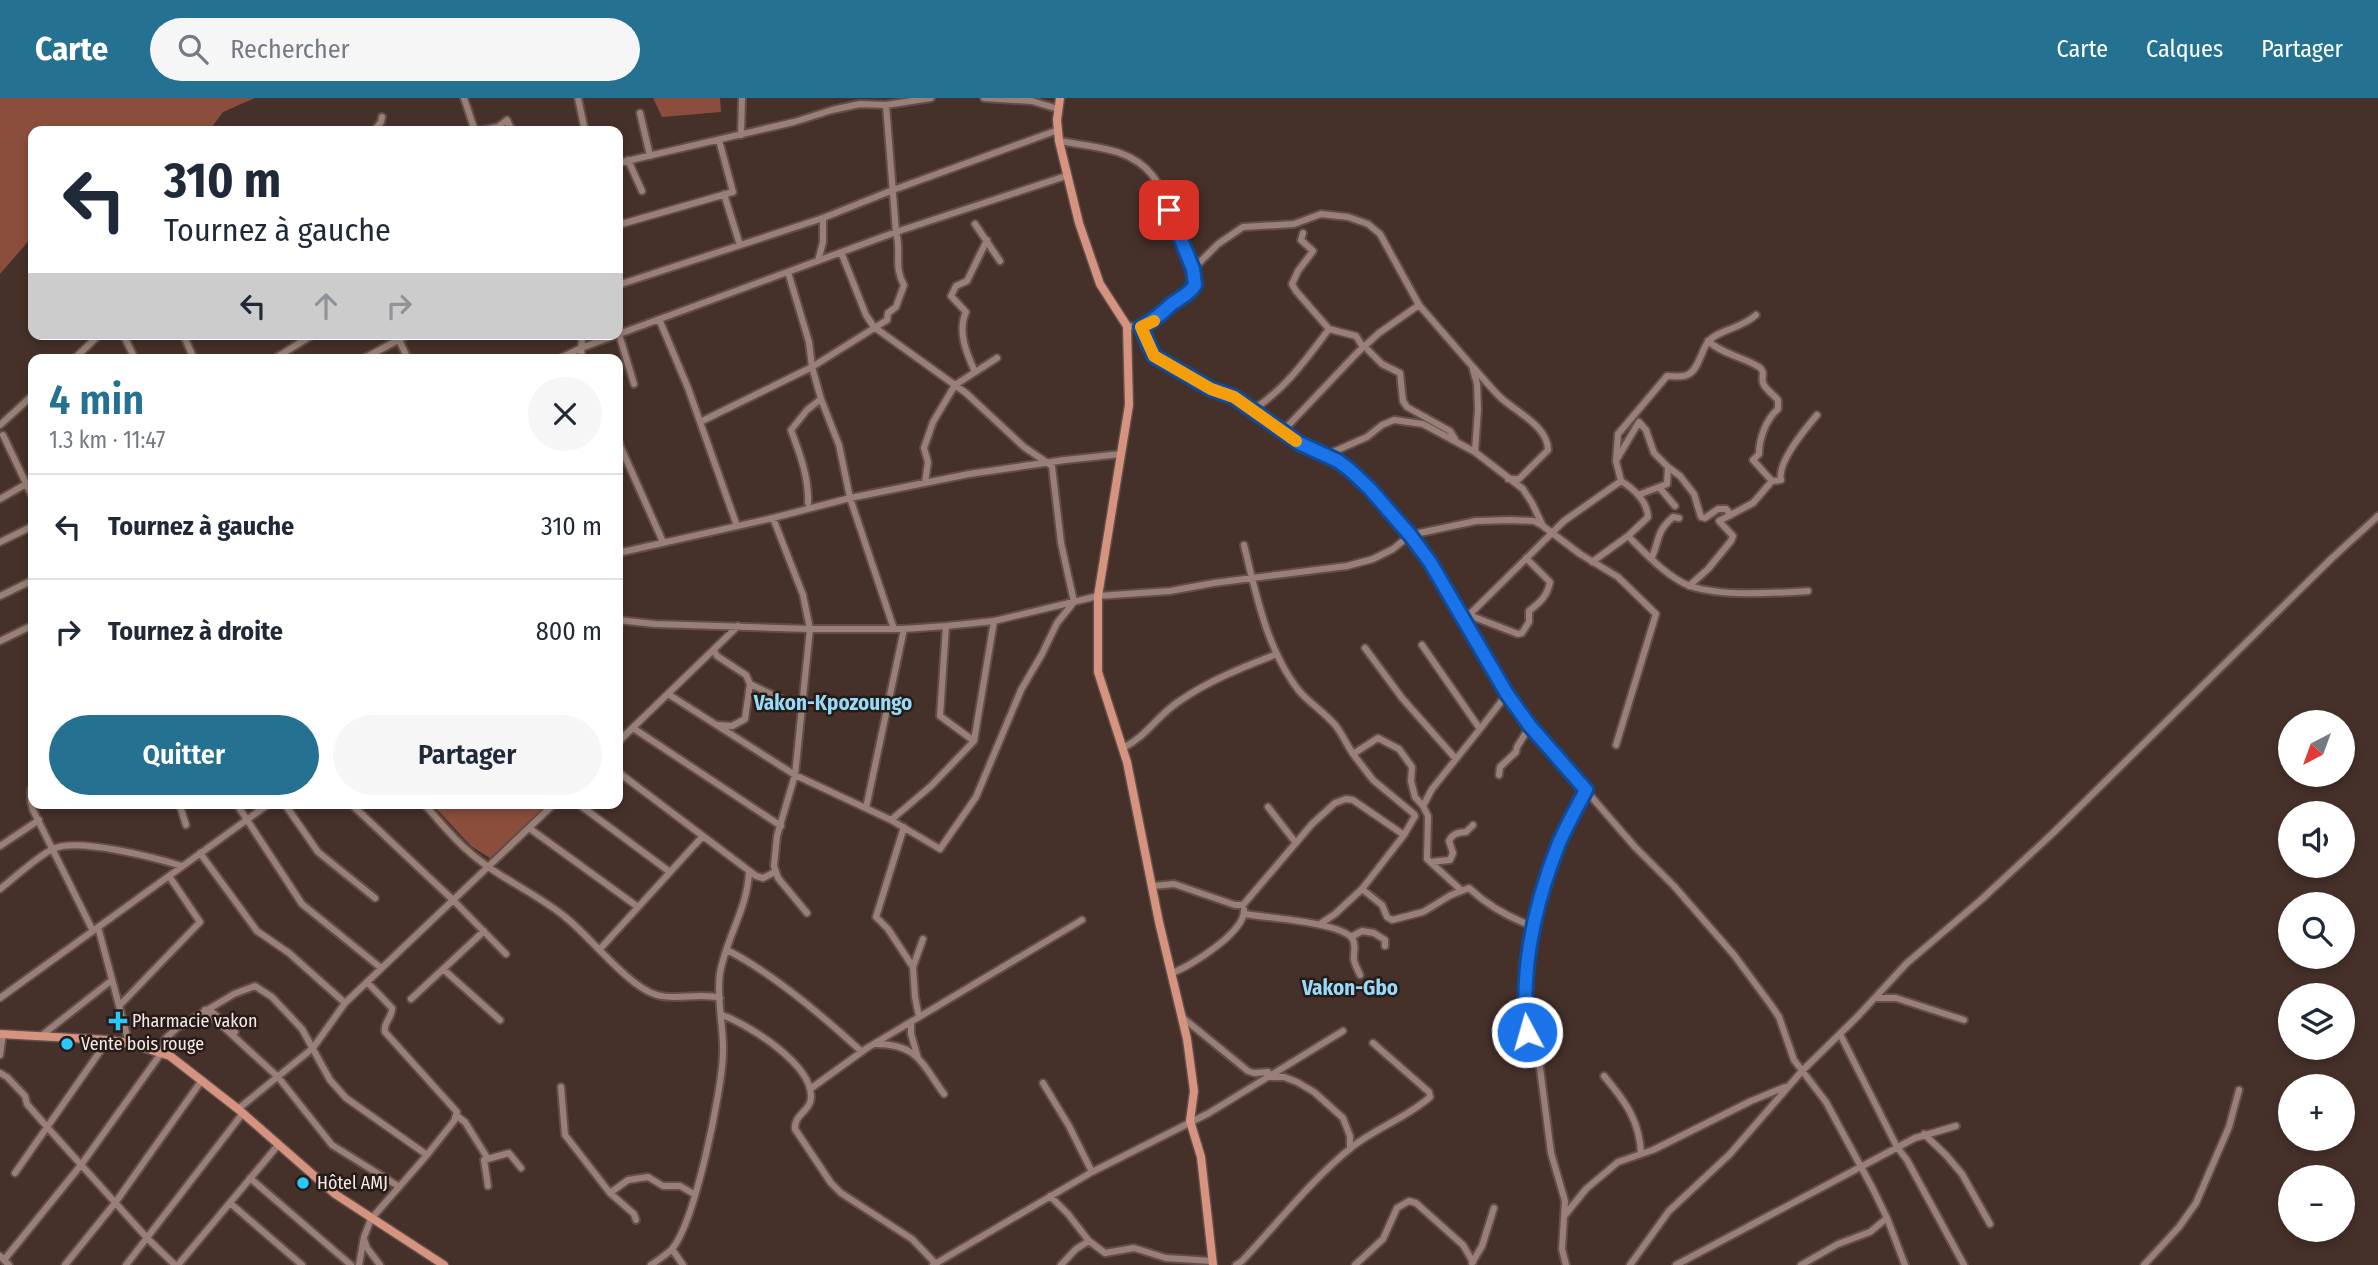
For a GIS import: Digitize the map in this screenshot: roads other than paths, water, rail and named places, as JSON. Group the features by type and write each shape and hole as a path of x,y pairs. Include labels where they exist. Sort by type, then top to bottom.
{"main road":[{"path":"1060,98 1058,130 1066,176 1096,273 1127,326 1130,391 1098,596 1098,672 1123,748 1183,1018 1194,1091 1190,1121 1201,1157 1213,1263"},
{"path":"2,1034 129,1042 162,1052 240,1111 335,1194 444,1265"}],"street":[{"path":"464,98 475,126"},
{"path":"578,98 584,126"},
{"path":"741,135 742,98"},
{"path":"623,162 860,104 886,105 931,98"},
{"path":"984,98 1032,101 1058,109"},
{"path":"700,422 812,367 876,329 896,307 904,285 897,272 900,252 886,105"},
{"path":"640,113 650,156"},
{"path":"378,126 382,117"},
{"path":"623,283 823,218 1058,130"},
{"path":"623,224 733,192 719,140"},
{"path":"1059,141 1122,152 1141,162 1161,190 1193,269 1195,285 1158,319 1141,327 1127,326"},
{"path":"628,160 642,191"},
{"path":"623,332 896,232 1066,176"},
{"path":"724,194 740,246"},
{"path":"1193,269 1218,244 1243,226 1294,224 1321,214 1348,217 1368,224 1380,234 1419,305 1500,397 1537,427 1548,441 1548,450 1519,479 1508,479"},
{"path":"818,261 823,218"},
{"path":"975,224 1000,261"},
{"path":"1303,233 1301,240 1313,251 1292,284 1296,291 1329,329 1356,336 1382,364 1400,373 1403,401 1408,407 1450,430 1456,441"},
{"path":"975,372 964,346 963,318 966,312 951,296 956,286 967,281 987,240"},
{"path":"841,252 866,315 876,329 955,385 1024,447 1052,466 1061,543 1074,602"},
{"path":"788,272 809,342 812,367 821,399 839,445 850,498 894,629"},
{"path":"1282,432 1379,333 1419,305"},
{"path":"1592,562 1628,536 1648,517 1646,504 1621,481 1616,461 1618,434 1667,376 1686,376 1691,373 1708,341 1741,326 1756,315"},
{"path":"659,319 688,388 737,526"},
{"path":"1141,327 1154,356 1211,389 1234,397 1299,443 1350,470 1410,535 1466,618 1507,694 1530,726 1734,956 1779,1017 1790,1052 1826,1102 1887,1218 1905,1265"},
{"path":"1252,410 1290,377 1329,329"},
{"path":"79,354 94,340"},
{"path":"282,354 304,340"},
{"path":"373,354 400,340 406,354"},
{"path":"582,340 582,354"},
{"path":"569,354 603,340"},
{"path":"621,340 634,384"},
{"path":"1708,341 1760,368 1765,386 1778,400 1778,409 1772,414 1759,454 1753,460 1772,481 1781,481 1779,472 1791,449 1817,415"},
{"path":"925,483 928,462 924,448 933,422 955,385 997,358"},
{"path":"1472,366 1478,384 1475,452"},
{"path":"808,503 808,489 800,454 791,430 807,410 821,399"},
{"path":"0,425 28,400"},
{"path":"1637,410 1639,422 1646,430 1654,453 1680,476 1694,494 1701,517 1705,518 1718,509 1726,509 1731,515"},
{"path":"1326,455 1367,437 1382,425 1394,420 1423,424 1475,452 1523,489 1543,526"},
{"path":"1616,461 1639,422"},
{"path":"1,434 28,479"},
{"path":"623,452 663,542"},
{"path":"623,552 925,483 1048,462 1122,454"},
{"path":"1638,495 1667,484 1668,467"},
{"path":"1466,618 1551,532 1621,481"},
{"path":"1689,586 1727,549 1733,536 1719,521 1753,503 1772,481"},
{"path":"0,499 28,483"},
{"path":"1659,487 1675,506"},
{"path":"1630,1265 1669,1211 1730,1154 1802,1071 1919,952 1982,899 2053,833 2378,516"},
{"path":"1652,557 1658,536 1666,523 1673,517 1679,518"},
{"path":"773,518 803,595 810,629 795,775 775,849 775,872 807,913"},
{"path":"623,621 810,629 904,629 994,621 1098,596 1170,591 1347,566 1373,559 1393,549 1410,535 1459,524 1488,520 1534,521 1618,577 1656,614 1616,745"},
{"path":"0,542 28,528"},
{"path":"1628,536 1667,573 1689,586 1760,593 1808,591"},
{"path":"1244,545 1252,579 1277,654 1300,691 1336,726 1373,780 1415,816 1404,835 1362,889 1320,924"},
{"path":"1466,618 1522,633 1529,622 1529,611 1540,604 1550,582 1526,558"},
{"path":"0,596 28,582"},
{"path":"668,694 795,775 891,820 940,849 976,797 1021,690 1057,622 1074,602"},
{"path":"891,820 931,786 974,741 994,621"},
{"path":"623,738 738,626"},
{"path":"946,626 940,716 974,741"},
{"path":"0,640 28,627"},
{"path":"866,808 904,629"},
{"path":"1422,645 1480,729"},
{"path":"1365,648 1402,698 1456,759"},
{"path":"714,650 717,656 746,674 750,684 744,719 732,726 717,725"},
{"path":"1123,748 1143,736 1165,712 1188,695 1239,669 1277,654"},
{"path":"750,684 802,709"},
{"path":"1423,806 1432,789 1507,694"},
{"path":"1499,775 1500,767 1516,752 1530,726"},
{"path":"633,728 781,825"},
{"path":"1353,754 1378,738 1399,749 1412,767 1411,781 1415,797 1423,806 1429,826 1426,854 1430,862 1461,890"},
{"path":"623,776 749,871 763,877 775,872"},
{"path":"1566,1265 1562,1249 1565,1201 1551,1153 1540,1068 1527,1032 1524,977 1532,926 1560,841 1586,790"},
{"path":"1152,886 1174,884 1235,905 1243,905 1312,824 1335,803 1346,799 1353,800 1404,835"},
{"path":"1268,807 1296,843"},
{"path":"34,809 95,929 129,1042"},
{"path":"181,809 186,825"},
{"path":"240,809 302,904 381,968"},
{"path":"0,998 261,809"},
{"path":"288,809 318,852 375,898"},
{"path":"356,809 506,954"},
{"path":"428,809 467,851 564,916 618,968 656,995 705,995 720,998"},
{"path":"126,1265 148,1240 240,1111 313,1048 345,1003 549,809"},
{"path":"585,809 670,873"},
{"path":"0,846 39,820"},
{"path":"1430,862 1450,860 1453,853 1449,841 1451,836 1466,832 1473,825"},
{"path":"904,827 876,917 888,929 913,967"},
{"path":"529,828 638,907"},
{"path":"600,949 702,837"},
{"path":"0,889 54,848 101,848 142,854 183,866"},
{"path":"200,853 257,932 289,953 345,1003"},
{"path":"653,1264 672,1249 695,1194 721,1079 721,967 748,887 749,871"},
{"path":"118,1006 200,922 169,876"},
{"path":"1397,920 1423,912 1469,888 1502,912 1532,926"},
{"path":"1362,889 1382,905 1390,919 1405,924"},
{"path":"1172,973 1185,968 1229,936 1245,914 1243,905"},
{"path":"1245,914 1320,924 1351,937"},
{"path":"810,1089 874,1044 1082,920"},
{"path":"1351,937 1362,931 1374,933 1385,940 1385,946"},
{"path":"411,999 484,932"},
{"path":"1351,937 1354,962 1360,975"},
{"path":"919,1017 913,967 923,939"},
{"path":"727,950 744,958 862,1052"},
{"path":"443,969 500,1020"},
{"path":"41,1036 112,980"},
{"path":"368,982 393,1007 384,1025 385,1032 454,1107 457,1116 466,1122 488,1159"},
{"path":"4,1260 81,1165 162,1052 166,1038 206,1009 234,993 255,986 272,997 302,1029 330,1080 346,1098 427,1155"},
{"path":"1875,998 1896,998 1964,1020"},
{"path":"206,1009 279,1076 332,1145 398,1186"},
{"path":"722,1015 740,1022 777,1047 800,1072 810,1089 811,1101 795,1120 794,1129 831,1183 848,1198 912,1238 935,1265 1092,1172 1209,1113 1343,1031"},
{"path":"1183,1018 1248,1071 1268,1072 1269,1077"},
{"path":"911,1022 911,1034 918,1058"},
{"path":"0,1055 2,1034"},
{"path":"1840,1034 1897,1147 1907,1160 1964,1265"},
{"path":"15,1173 108,1040"},
{"path":"1236,1265 1242,1262 1302,1196 1350,1149 1366,1136 1430,1097 1429,1092 1373,1043"},
{"path":"874,1044 901,1045 918,1058 944,1094"},
{"path":"0,1073 26,1096 27,1104 148,1240 176,1265 279,1144"},
{"path":"1604,1076 1626,1102 1633,1116 1640,1139 1641,1154"},
{"path":"1269,1077 1284,1077 1297,1082 1343,1118 1350,1136 1350,1149"},
{"path":"65,1265 115,1203 202,1080"},
{"path":"1043,1083 1092,1172"},
{"path":"1564,1216 1577,1198 1618,1162 1788,1086"},
{"path":"561,1087 565,1135 610,1193 634,1214 636,1220"},
{"path":"2144,1265 2179,1227 2196,1203 2228,1127 2239,1090"},
{"path":"359,1265 370,1219 427,1155 457,1116"},
{"path":"1676,1265 1924,1133 1956,1126"},
{"path":"1924,1133 1962,1174 1990,1224"},
{"path":"488,1186 484,1160 509,1153 522,1168"},
{"path":"610,1193 628,1180 648,1177 663,1186 680,1186 695,1194"},
{"path":"250,1178 351,1265"},
{"path":"1050,1196 1068,1213 1089,1241 1105,1253 1135,1248 1166,1258 1213,1263"},
{"path":"1355,1265 1383,1239 1397,1208 1409,1201 1416,1203 1463,1245 1472,1264"},
{"path":"230,1203 302,1265"},
{"path":"1472,1264 1482,1246 1494,1208"},
{"path":"1801,1265 1839,1244 1870,1232 1887,1218"},
{"path":"364,1237 367,1248 380,1265"},
{"path":"1061,1265 1089,1241"},
{"path":"672,1249 683,1265"}],"place":[{"name":"Pharmacie vakon","path":"118,1021"},
{"name":"Vente bois rouge","path":"67,1044"},
{"name":"Hôtel AMJ","path":"303,1183"}],"district":[{"name":"Vakon-Kpozoungo","path":"833,703"},
{"name":"Vakon-Gbo","path":"1350,988"}]}
